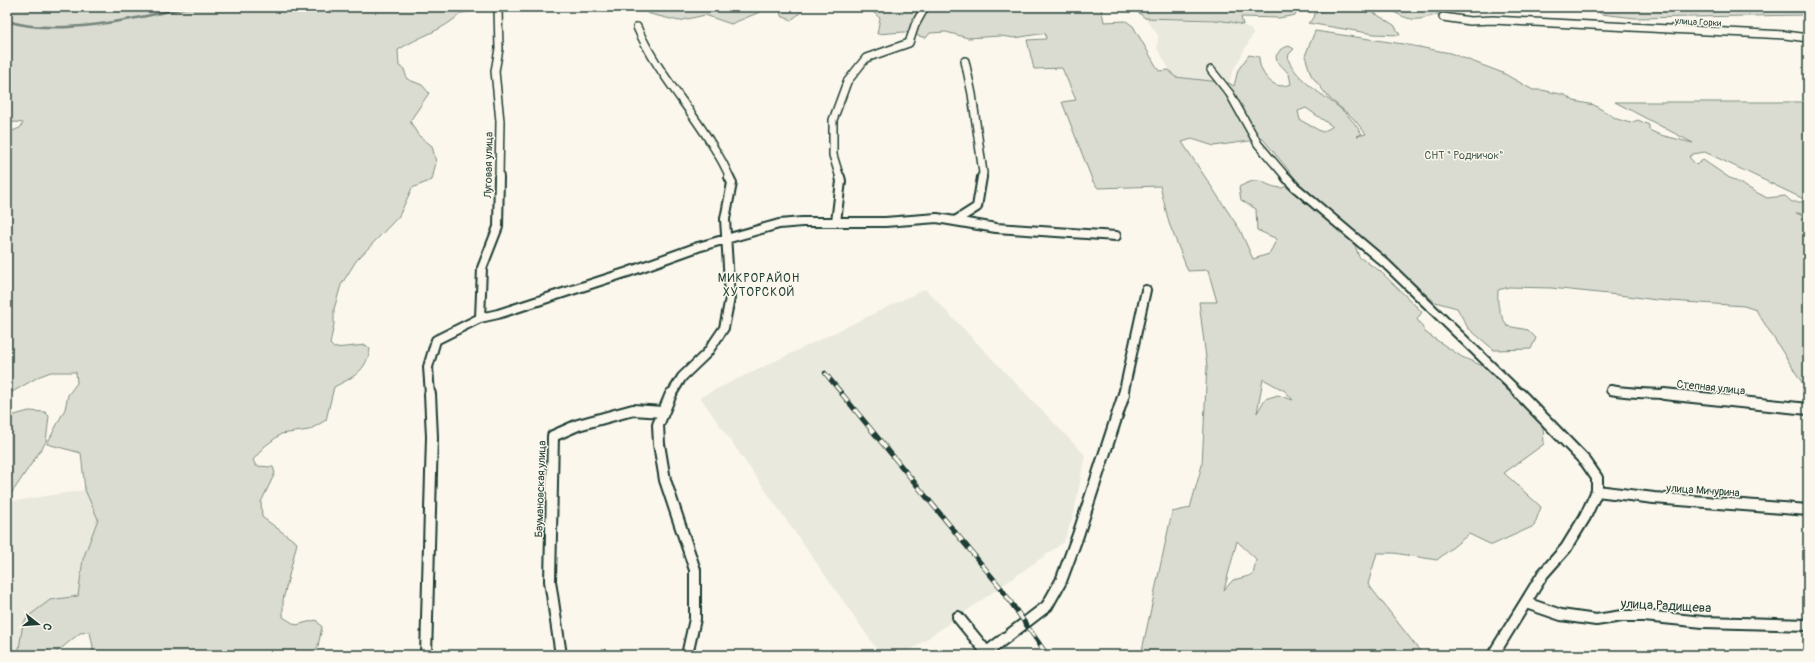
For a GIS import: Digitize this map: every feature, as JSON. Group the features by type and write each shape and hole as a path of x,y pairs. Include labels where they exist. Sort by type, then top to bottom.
{"street":[{"path":"836,222 841,181 833,155 833,120 847,82 866,58 909,43 915,25 926,7"},
{"name":"Луговая улица","path":"480,318 482,268 498,227 500,121 495,71 499,49 498,9"},
{"name":"улица Горки","path":"1443,17 1470,21 1493,20 1785,35 1808,38"},
{"path":"637,27 645,44 679,92 726,168 732,183 725,219 728,240 730,298 724,328 707,353 682,377 667,401 658,425 659,444 665,480 695,570 695,618 687,655"},
{"path":"955,221 977,207 983,173 972,94 965,61"},
{"path":"1211,70 1230,94 1258,144 1296,187 1391,270 1487,361 1570,444 1586,462 1597,478 1597,491 1585,517 1566,548 1543,574 1493,655"},
{"path":"426,655 432,437 428,367 436,340 480,318 498,314 628,272 698,247 728,240 779,224 802,222 885,222 938,218 996,228 1116,236"},
{"path":"958,617 988,654 1047,606 1061,581 1078,535 1117,412 1122,402 1146,290"},
{"name":"Степная улица","path":"1611,390 1633,394 1653,393 1808,409"},
{"name":"Баумановская улица","path":"561,655 550,581 553,436 578,425 633,410 663,412"},
{"name":"улица Мичурина","path":"1597,491 1654,498 1808,510"},
{"name":"улица Радищева","path":"1526,603 1561,616 1596,620 1622,616 1644,616 1703,622 1808,625"}],"shaded area":[{"path":"1145,18 1231,22 1245,26 1251,30 1253,34 1233,71 1229,83 1174,77 1157,48 1158,35"},
{"path":"925,289 1085,455 1074,513 1064,542 904,655 881,655 700,397"},
{"path":"85,490 98,519 83,559 78,596 65,597 23,623 18,655 7,655 7,502"}],"green space":[{"path":"7,7 35,10 55,7 408,7 414,10 421,10 435,7 489,7 478,11 461,13 439,29 398,50 399,66 404,69 407,79 422,85 429,93 410,121 418,135 432,146 436,162 432,180 412,188 399,216 356,261 341,285 334,309 334,324 330,344 334,348 366,345 370,349 368,357 362,368 353,377 334,387 326,420 309,430 281,434 265,446 253,460 256,466 273,467 275,473 261,502 262,517 297,543 283,600 283,617 296,625 316,620 322,627 318,646 313,655 92,655 93,647 90,632 80,633 53,655 18,655 23,623 30,615 50,600 78,596 83,559 98,519 85,490 81,453 47,444 65,409 68,395 77,383 76,372 51,372 40,376 7,395 7,133 20,128 23,123 15,122 7,124"},
{"path":"638,7 772,7 731,24 705,15 679,21 650,14"},
{"path":"780,7 805,7 791,20 781,16"},
{"name":"СНТ \" Родничок\"","path":"867,7 1101,7 1104,22 1126,21 1133,26 1159,71 1169,70 1175,77 1229,83 1234,86 1238,70 1249,55 1259,57 1261,69 1268,80 1278,85 1284,86 1291,84 1289,74 1277,61 1276,56 1281,49 1289,46 1294,49 1289,54 1288,59 1292,67 1304,81 1348,115 1362,134 1357,136 1366,134 1353,118 1329,98 1311,75 1305,56 1315,31 1403,44 1450,53 1503,73 1533,90 1542,90 1565,95 1574,101 1594,105 1617,119 1630,123 1638,120 1649,125 1649,130 1660,135 1693,143 1615,102 1808,102 1808,201 1705,152 1693,154 1689,157 1696,165 1703,160 1728,177 1767,198 1785,196 1792,202 1804,202 1808,206 1808,214 1796,213 1808,218 1808,392 1756,310 1744,306 1656,300 1551,288 1509,287 1498,290 1498,305 1504,321 1507,326 1528,330 1536,338 1531,349 1494,350 1468,328 1457,308 1435,302 1299,183 1263,139 1214,146 1192,139 1182,142 1240,230 1253,259 1269,254 1277,239 1257,230 1256,209 1241,200 1239,187 1254,181 1276,187 1283,188 1285,186 1315,209 1355,245 1359,257 1380,271 1422,312 1417,319 1426,333 1462,357 1485,367 1543,427 1544,444 1504,473 1541,507 1534,526 1492,545 1469,534 1437,560 1394,553 1377,553 1368,584 1423,655 1141,655 1172,512 1190,508 1202,465 1207,366 1199,302 1217,302 1208,270 1188,271 1169,223 1160,186 1098,188 1093,182 1062,102 1076,100 1062,68 1034,69 1027,40 1046,39 1045,33 1015,38 1000,36 968,38 946,32 930,33 926,38 904,32 877,34 880,18","holes":["1306,108 1332,126 1332,127 1322,132 1300,120 1298,111","1263,379 1285,391 1293,400 1278,395 1265,399 1257,413","1237,541 1256,559 1253,575 1233,580 1224,590"]},
{"path":"1131,7 1293,7 1296,15 1279,18 1241,17 1243,25 1214,20 1145,18"},
{"path":"1326,7 1375,7 1374,13 1394,25 1400,35 1374,34 1308,23 1314,18 1315,13 1328,9"},
{"path":"1394,7 1445,7 1434,8 1440,14 1420,19 1411,19 1392,11"},
{"path":"1594,7 1808,7 1808,12 1804,12 1803,15 1635,18 1601,14"},
{"path":"29,411 45,412 49,416 46,442 7,500 7,417"}],"waterway":[{"path":"7,21 27,25 72,27 121,21 187,7"}],"railway":[{"path":"825,373 843,395"},
{"path":"842,394 1001,588 1047,655"}],"district":[{"name":"МИКРОРАЙОН ХУТОРСКОЙ","path":"759,285"}]}
